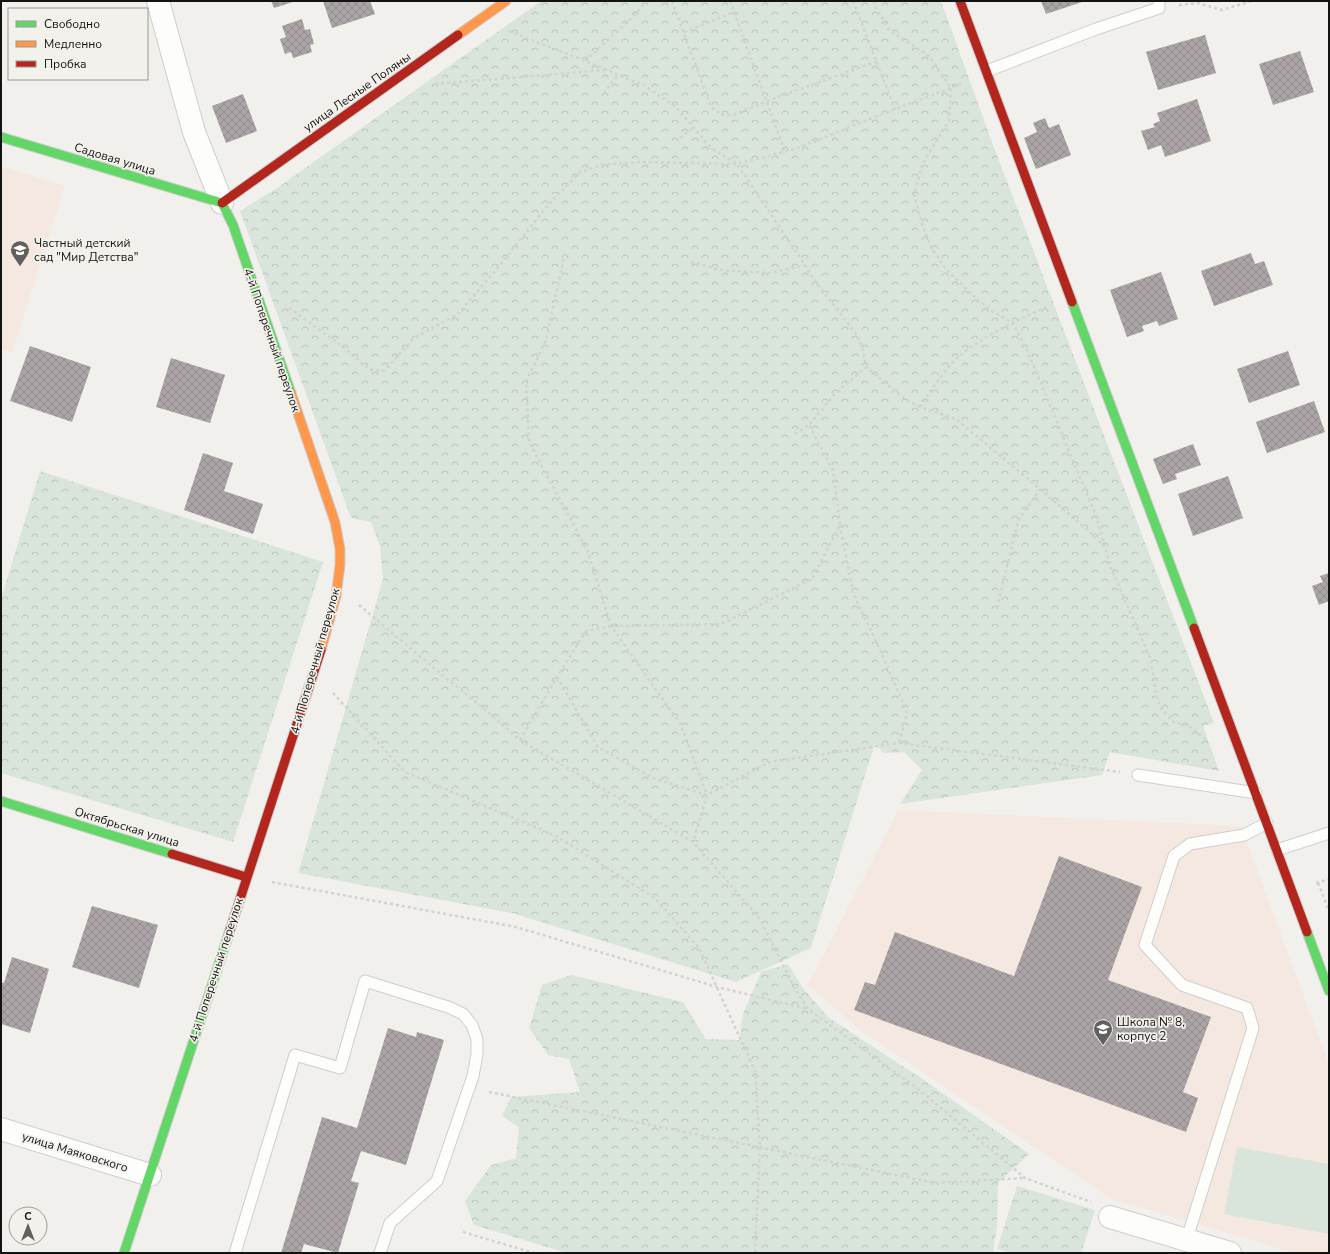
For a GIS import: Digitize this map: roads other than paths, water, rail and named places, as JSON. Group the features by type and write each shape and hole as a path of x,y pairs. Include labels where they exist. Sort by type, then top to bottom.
{"street":[{"name":"4-й Поперечный переулок","path":"124,1253 314,672 336,595 340,573 340,548 336,529 233,225 222,203 194,132 158,1"},
{"name":"улица Лесные Поляны","path":"222,203 506,1"},
{"path":"960,1 1329,991"},
{"name":"Садовая улица","path":"1,137 222,203"},
{"name":"Октябрьская улица","path":"1,801 246,877"},
{"name":"улица Маяковского","path":"1,1129 150,1175"},
{"path":"1110,1217 1230,1253"}],"lane":[{"path":"485,1 489,13"},
{"path":"986,71 1159,4"},
{"path":"1138,775 1256,793"},
{"path":"1190,1229 1253,1028 1246,1008 1182,985 1145,945 1174,856 1190,844 1244,835 1267,823"},
{"path":"1277,850 1329,832"},
{"path":"235,1253 295,1055 340,1068 366,981 448,1007 463,1014 472,1025 477,1039 477,1054 473,1076 437,1182 390,1223 380,1253"}],"place":[{"name":"Частный детский сад \"Мир Детства\"","path":"20,267"},
{"name":"Школа № 8, корпус 2","path":"1103,1046"}]}
